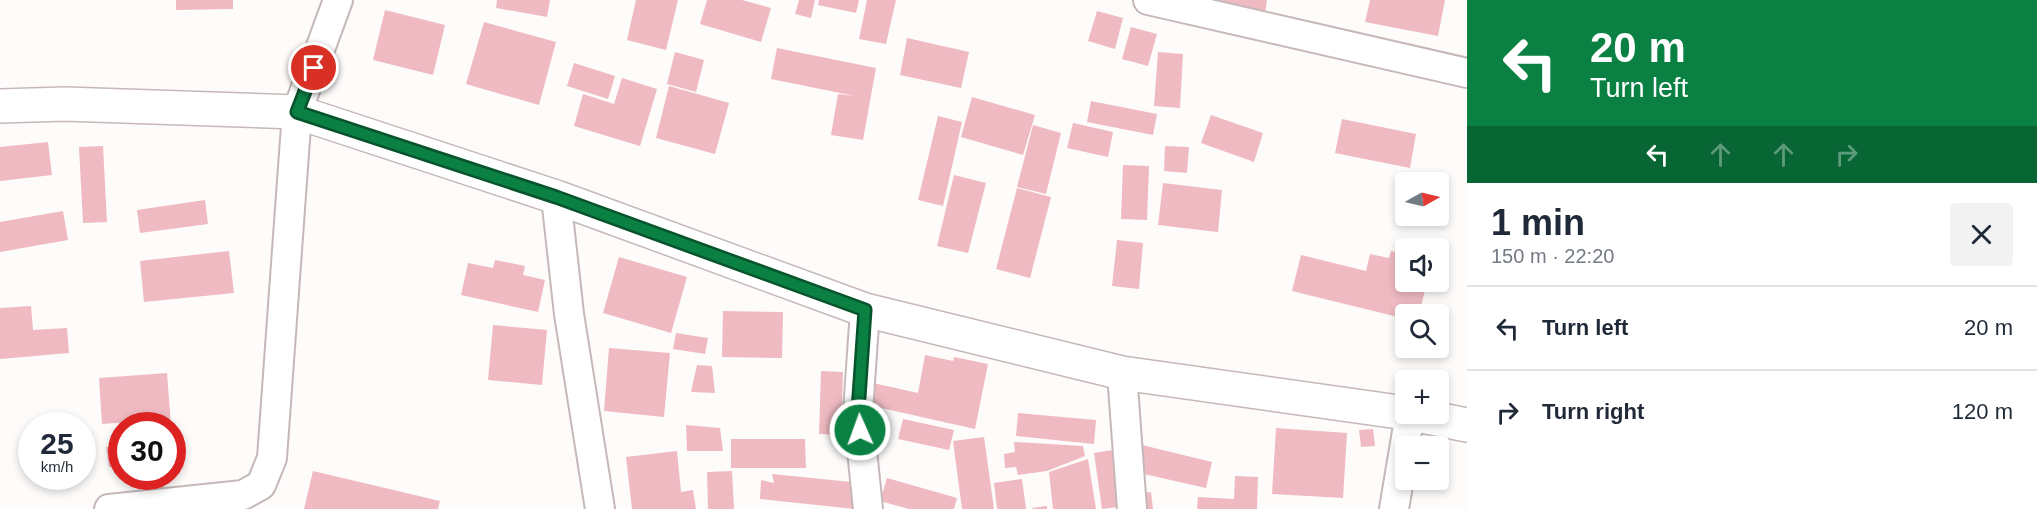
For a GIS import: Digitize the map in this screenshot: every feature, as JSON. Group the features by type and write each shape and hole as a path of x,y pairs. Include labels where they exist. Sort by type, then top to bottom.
{"main road":[{"path":"0,105 65,104 297,112 556,197 865,310 1122,373 1395,412"},
{"path":"1449,422 1467,425"}],"street":[{"path":"110,509 243,495 261,485 272,458 297,112 338,0"},
{"path":"1148,0 1467,73"},
{"path":"556,197 569,314 600,509"},
{"path":"865,310 858,411 868,509"},
{"path":"1122,373 1132,509"},
{"path":"1394,509 1407,424"}],"building":[{"path":"176,0 233,0 233,9 176,10"},
{"path":"497,0 550,0 547,17 496,8"},
{"path":"636,0 678,0 666,50 627,40"},
{"path":"707,0 742,0 771,8 761,42 700,24"},
{"path":"799,0 815,0 811,18 795,14"},
{"path":"819,0 859,0 856,13 818,5"},
{"path":"867,0 896,0 886,44 859,39"},
{"path":"1204,0 1267,0 1265,14"},
{"path":"1370,0 1445,0 1438,36 1365,22"},
{"path":"385,10 445,25 433,75 373,60"},
{"path":"1097,11 1123,18 1115,49 1088,41"},
{"path":"484,22 556,42 539,105 466,84"},
{"path":"1131,27 1157,34 1148,66 1122,59"},
{"path":"907,38 969,52 961,88 900,75"},
{"path":"777,48 876,68 863,140 831,135 838,94 855,96 771,79"},
{"path":"675,52 704,60 696,92 667,84"},
{"path":"1158,52 1183,54 1180,108 1154,106"},
{"path":"574,63 615,76 608,99 567,86"},
{"path":"622,78 657,89 640,146 574,126 583,94 614,104"},
{"path":"669,86 729,103 715,154 656,138"},
{"path":"972,97 1035,115 1023,155 961,137"},
{"path":"1091,101 1157,114 1153,135 1087,122"},
{"path":"1211,115 1263,133 1254,162 1201,143"},
{"path":"938,116 962,122 943,206 918,200"},
{"path":"1342,119 1416,134 1410,168 1335,153"},
{"path":"1073,123 1113,132 1108,157 1067,148"},
{"path":"1033,125 1061,133 1046,194 1017,187"},
{"path":"48,142 52,175 0,181 0,147"},
{"path":"103,146 107,222 83,223 79,147"},
{"path":"1165,146 1189,147 1187,173 1164,171"},
{"path":"1123,165 1149,166 1147,220 1121,219"},
{"path":"954,175 986,183 968,253 937,246"},
{"path":"1163,183 1222,190 1218,232 1158,225"},
{"path":"1017,188 1051,197 1030,278 996,269"},
{"path":"205,200 208,224 140,233 137,210"},
{"path":"63,211 68,240 0,252 0,222"},
{"path":"1117,240 1143,243 1139,289 1112,286"},
{"path":"229,251 234,293 144,302 140,261"},
{"path":"1391,251 1395,252 1395,292 1425,292 1422,304 1395,304 1395,316 1292,291 1301,255 1366,271 1370,254 1389,258"},
{"path":"619,257 687,277 671,333 603,313"},
{"path":"495,260 525,266 523,275 545,280 538,312 461,295 468,263 493,268"},
{"path":"31,306 33,330 67,328 69,353 0,359 0,308"},
{"path":"723,311 783,312 782,358 722,357"},
{"path":"493,325 547,330 542,385 488,380"},
{"path":"676,333 708,338 705,354 673,349"},
{"path":"609,348 670,353 664,417 604,411"},
{"path":"925,355 953,361 954,357 988,364 975,429 868,405 873,383 918,393"},
{"path":"697,365 712,366 715,393 691,392"},
{"path":"821,371 843,372 841,435 819,434"},
{"path":"167,373 170,412 108,412 108,424 102,424 99,378"},
{"path":"1018,413 1096,420 1094,444 1016,436"},
{"path":"903,419 954,430 949,450 898,439"},
{"path":"686,425 720,428 723,451 687,451"},
{"path":"1276,428 1347,433 1343,498 1272,494"},
{"path":"1373,429 1375,446 1361,447 1359,430"},
{"path":"984,437 994,509 962,509 953,441"},
{"path":"731,439 805,439 806,468 731,468"},
{"path":"1014,442 1083,446 1085,456 1047,471 1018,475 1016,467 1005,468 1004,454 1015,452"},
{"path":"1142,445 1212,462 1206,488 1135,472"},
{"path":"1119,449 1126,506 1102,509 1094,453"},
{"path":"677,451 681,492 693,490 696,509 632,509 626,457"},
{"path":"1088,459 1096,509 1053,509 1049,472"},
{"path":"313,471 440,501 438,509 304,509"},
{"path":"732,471 734,509 708,509 707,472"},
{"path":"772,474 851,482 855,509 760,499 761,480 774,483"},
{"path":"1235,476 1258,477 1257,509 1197,509 1198,497 1234,499"},
{"path":"887,478 957,498 954,509 909,509 880,501"},
{"path":"1022,479 1026,509 997,509 994,483"},
{"path":"1151,492 1153,509 1139,509 1137,494"},
{"path":"1047,506 1047,509 1032,508"}],"route":[{"path":"314,68 297,112 556,197 865,310 858,411 860,430"}]}
